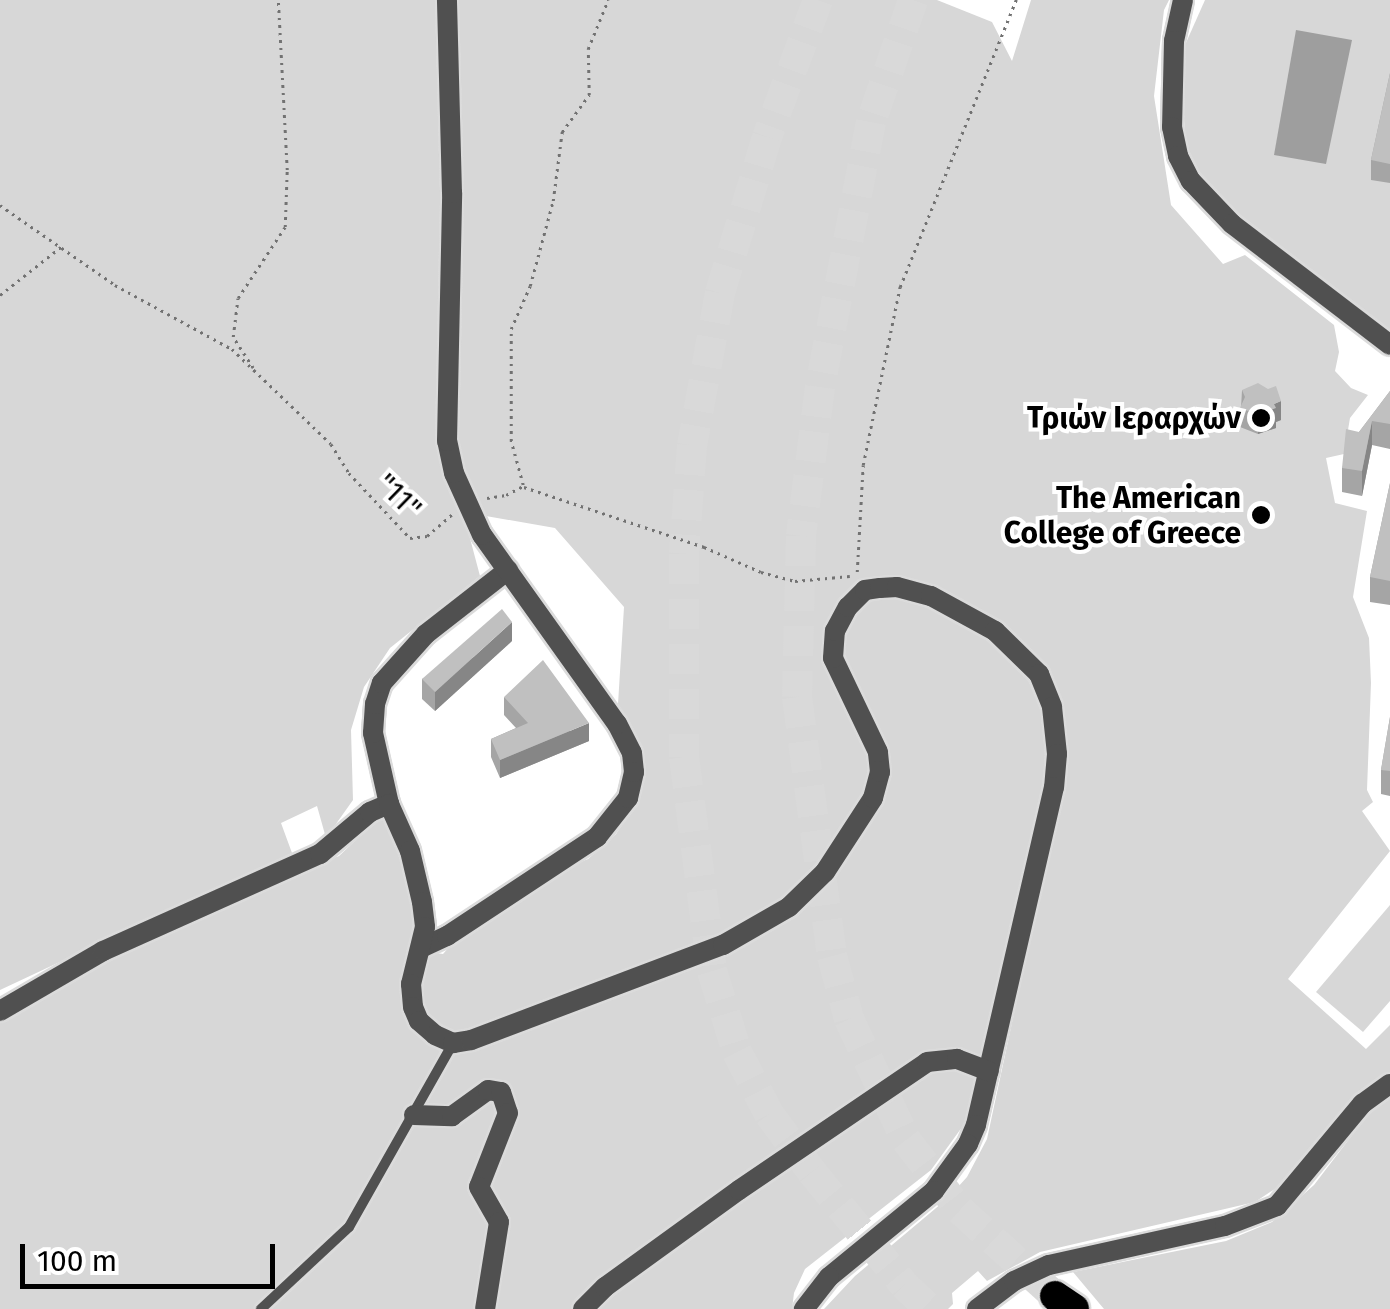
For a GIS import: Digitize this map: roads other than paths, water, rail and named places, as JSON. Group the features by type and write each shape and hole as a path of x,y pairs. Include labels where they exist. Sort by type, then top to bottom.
{"street":[{"path":"420,948 448,936 597,838 628,798 634,772 632,753 618,724 508,570 464,499 447,441 452,193 447,0"},
{"path":"1183,0 1174,41 1172,126 1178,156 1191,181 1232,224 1390,345"},
{"path":"508,570 426,634 382,683 374,704 373,734 390,804 418,878 425,928 411,984 413,1007 419,1021 434,1035 453,1043 513,1026 723,945 789,907 825,872 873,798 880,772 878,752 863,717 838,677 833,658 835,631 848,607 865,590 897,587 931,596 996,630 1028,658 1052,707 1057,754 1054,787 976,1125 946,1178 830,1277 804,1309"},
{"path":"0,1011 102,952 320,854 370,812 390,804"},
{"path":"583,1309 605,1287 724,1201 927,1062 957,1059 989,1071"},
{"path":"977,1309 1014,1281 1049,1265 1224,1226 1277,1206 1362,1104 1390,1084"},
{"path":"414,1116 452,1116 488,1090 501,1092 508,1113 478,1188 499,1222 485,1309"}],"lane":[{"path":"261,1309 349,1227 453,1043"}],"tunnel":[{"path":"818,0 767,137 720,293 692,445 684,554 684,757 712,971 737,1052 769,1114 812,1172 904,1285 930,1309"},
{"path":"913,0 871,122 820,387 801,536 797,697 832,956 849,1019 906,1140 960,1210 1055,1296"}],"place":[{"name":"Τριών Ιεραρχών","path":"1261,418"},
{"name":"The American College of Greece","path":"1261,515"}]}
